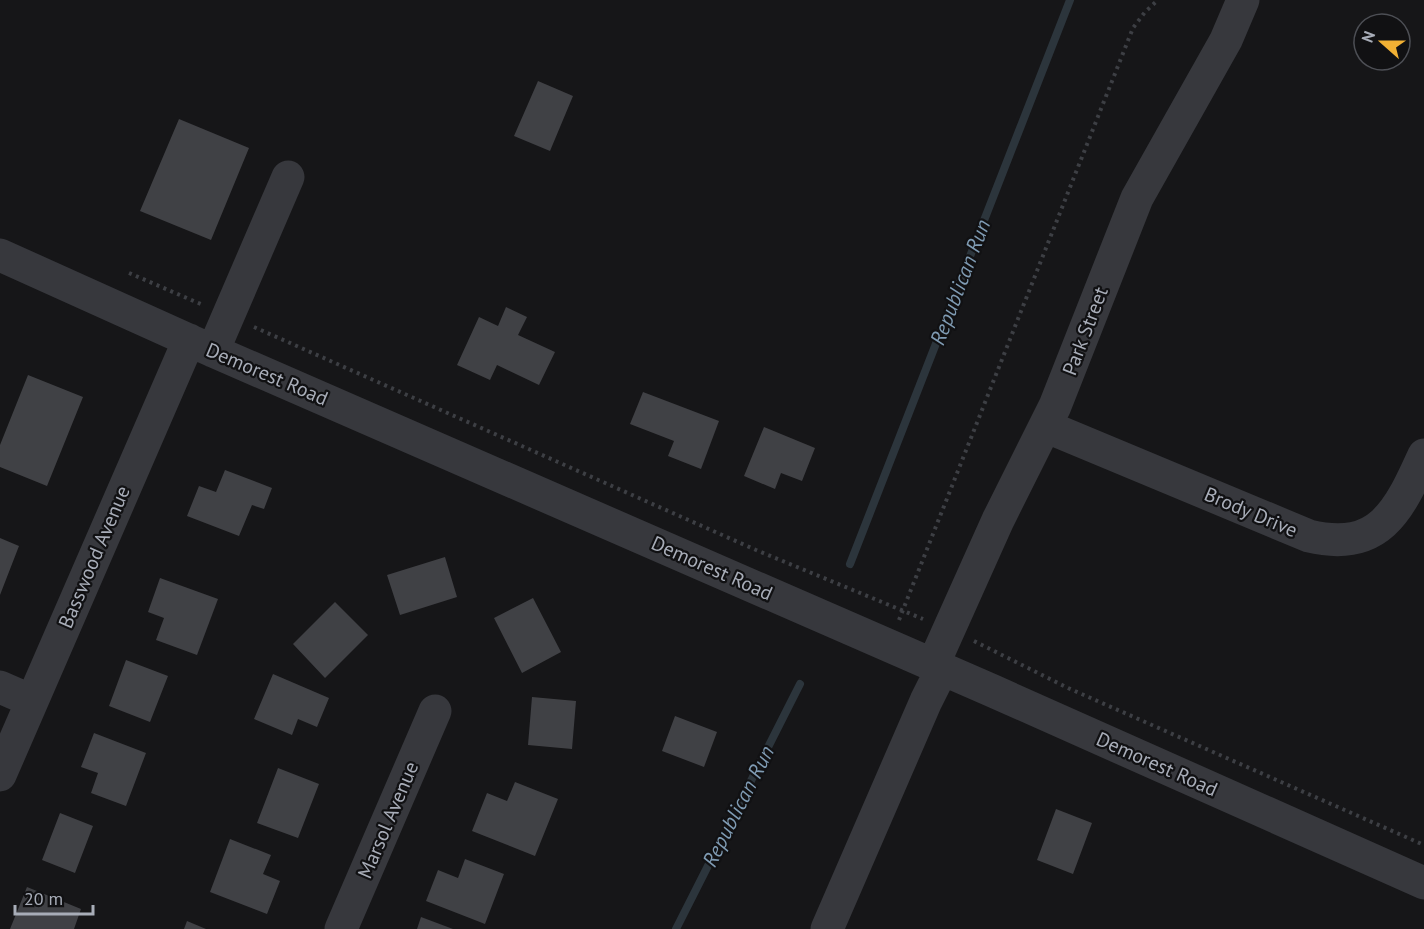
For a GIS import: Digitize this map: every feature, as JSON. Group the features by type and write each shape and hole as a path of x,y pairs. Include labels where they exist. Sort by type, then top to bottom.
{"street":[{"name":"Park Street","path":"827,929 921,712 938,667 948,630 998,520 1055,406 1137,198 1226,40 1243,0"},
{"name":"Basswood Avenue","path":"0,775 32,700 201,346 229,316 288,177"},
{"name":"Demorest Road","path":"0,255 201,346 938,667 1424,883"},
{"name":"Brody Drive","path":"1045,426 1309,536 1326,540 1346,540 1368,533 1384,523 1397,509 1424,455"},
{"path":"0,687 32,700"},
{"name":"Marsol Avenue","path":"341,929 435,711"}],"path":[{"path":"890,646 1133,28 1158,0"},
{"path":"129,273 756,550 997,651 1068,688 1424,845"}],"building":[{"path":"538,81 573,96 550,151 514,136"},
{"path":"179,119 249,148 211,240 140,211"},
{"path":"506,307 527,317 518,335 555,352 539,385 497,365 490,380 457,365 479,317 498,326"},
{"path":"28,375 83,397 47,486 0,467 0,445"},
{"path":"643,392 719,421 701,469 668,456 674,441 630,424"},
{"path":"764,427 815,448 802,481 781,473 775,489 744,476"},
{"path":"225,470 272,488 264,509 252,505 239,536 187,516 199,486 216,492"},
{"path":"0,538 19,546 0,595"},
{"path":"445,557 457,597 400,615 387,575"},
{"path":"160,578 218,599 197,655 156,640 164,618 148,612"},
{"path":"533,598 561,652 522,673 494,618"},
{"path":"335,602 368,635 325,678 293,644"},
{"path":"126,660 168,676 150,722 109,706"},
{"path":"273,674 329,698 317,727 298,719 292,735 254,719"},
{"path":"532,697 576,701 572,749 528,745"},
{"path":"675,716 717,732 704,767 662,751"},
{"path":"94,733 146,753 126,806 91,793 98,773 81,767"},
{"path":"278,768 319,784 298,838 257,823"},
{"path":"515,782 558,799 535,856 472,831 487,793 507,801"},
{"path":"1056,809 1092,823 1073,874 1037,860"},
{"path":"60,813 93,826 75,873 42,860"},
{"path":"230,839 271,855 263,874 280,881 267,914 210,892"},
{"path":"465,859 504,874 485,924 426,901 438,870 458,878"},
{"path":"27,887 81,909 74,929 10,929"},
{"path":"421,917 453,929 417,929"},
{"path":"187,921 206,929 184,929"}],"waterway":[{"name":"Republican Run","path":"850,564 1070,0"},
{"name":"Republican Run","path":"676,929 800,684"}]}
